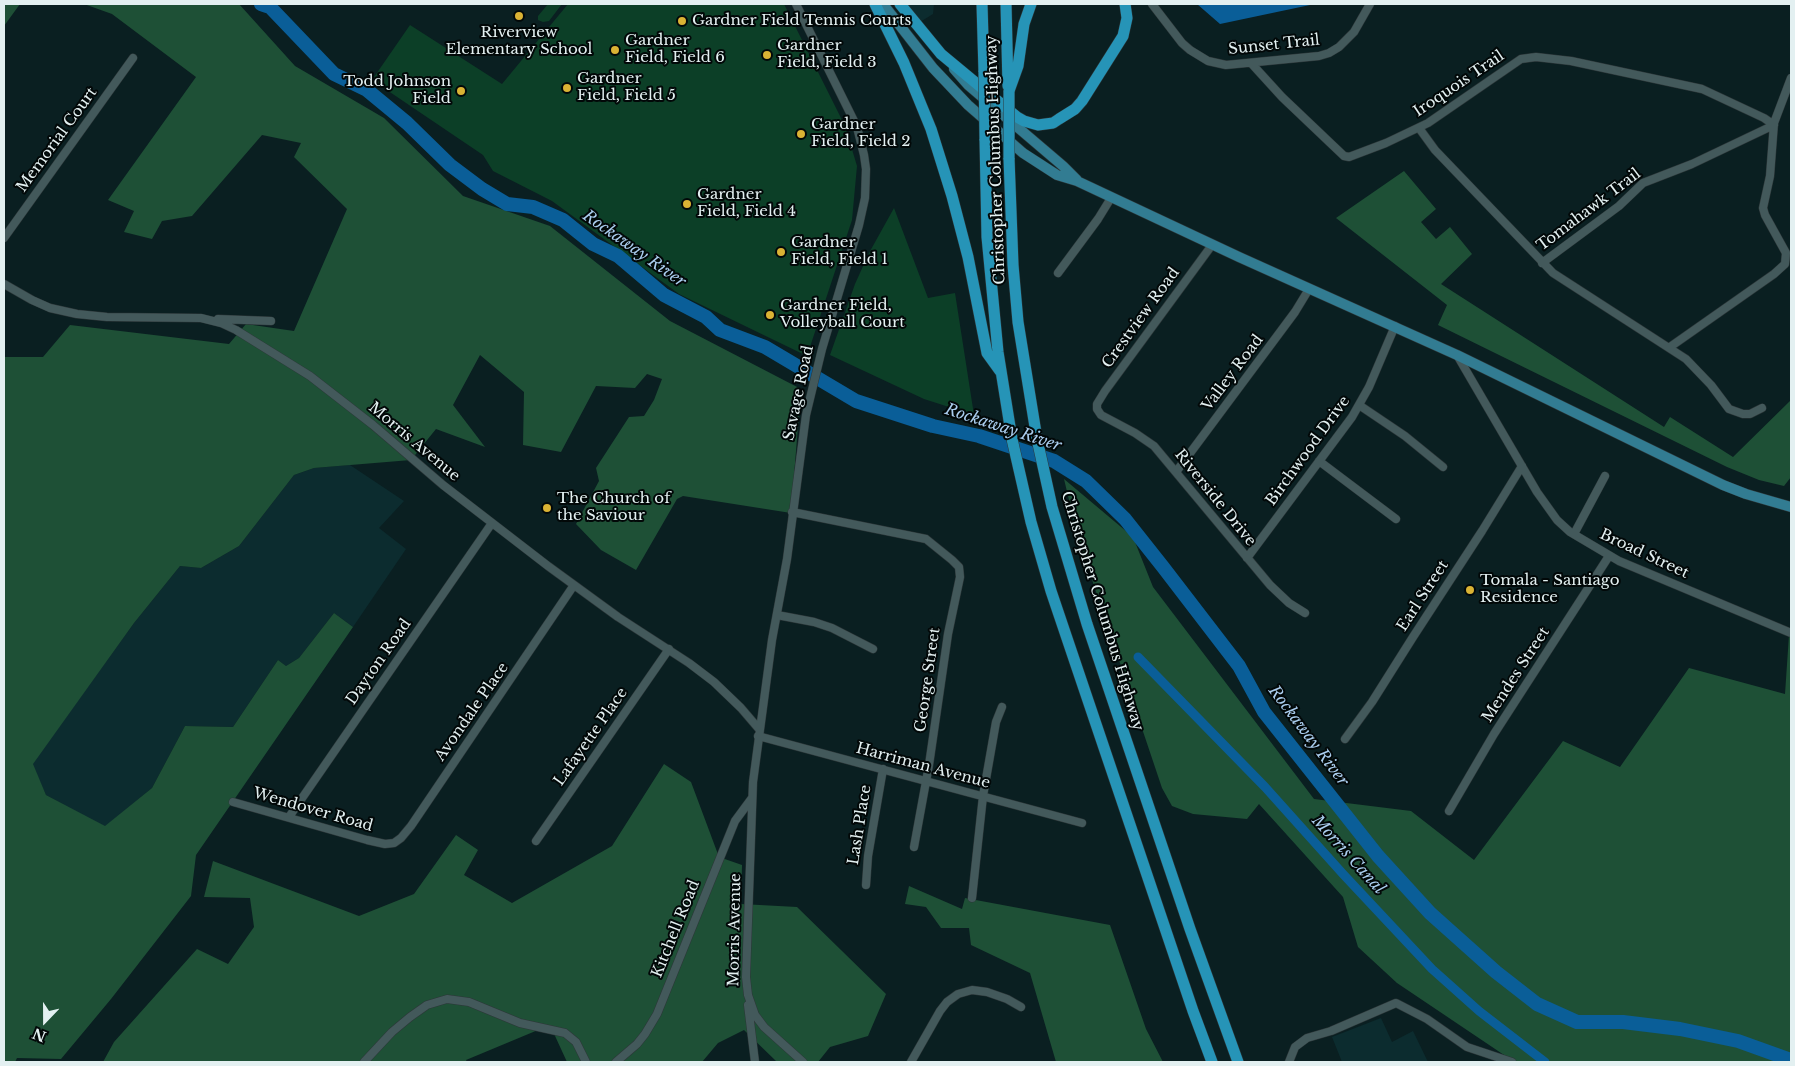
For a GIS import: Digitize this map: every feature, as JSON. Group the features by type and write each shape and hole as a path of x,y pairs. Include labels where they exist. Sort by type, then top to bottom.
{"highway":[{"path":"874,4 904,63 930,129 952,196 968,257 987,353 1000,371"},
{"path":"900,4 942,54 1017,117 1030,123 1038,124 1052,123 1069,114 1082,101 1118,46 1126,25 1124,4"},
{"name":"Christopher Columbus Highway","path":"982,4 989,267 1000,371 1021,481 1051,592 1212,1062"},
{"name":"Christopher Columbus Highway","path":"1006,4 1013,265 1018,322 1037,439 1052,507 1087,624 1190,929 1238,1062"},
{"path":"1009,92 1018,66 1024,24 1031,4"}],"main road":[{"path":"883,4 933,68 968,105 1023,153 1057,175 1078,181 1212,245 1395,326 1723,485 1755,497 1791,507"},
{"path":"942,54 968,85 1078,181"}],"street":[{"name":"Savage Road","path":"753,776 758,733 787,559 806,415 822,349 859,225 865,198 866,169 857,127 796,4"},
{"name":"Sunset Trail","path":"1152,4 1182,43 1198,56 1208,61 1226,65 1319,56 1329,52 1339,47 1354,32 1370,4"},
{"name":"Iroquois Trail","path":"1251,63 1282,97 1344,156 1349,157 1419,128 1521,59 1536,57 1571,62 1702,89 1764,118 1774,125"},
{"name":"Memorial Court","path":"4,238 133,58"},
{"path":"1670,348 1774,274 1785,264 1786,253 1763,208 1770,176 1774,125 1791,78"},
{"name":"Tomahawk Trail","path":"1419,128 1435,150 1542,263 1619,206 1643,183 1692,164 1774,125"},
{"path":"1058,273 1098,219 1111,198"},
{"name":"Crestview Road","path":"1097,409 1098,401 1104,391 1212,245"},
{"path":"1542,263 1560,278 1670,348 1700,371 1730,409 1743,414 1750,414 1762,408"},
{"name":"Morris Avenue","path":"4,284 50,308 77,314 107,317 201,318 221,323 236,330 310,376 373,425 443,486 618,617 668,649 714,682 741,708 758,733"},
{"name":"Valley Road","path":"1176,472 1295,312 1309,289"},
{"path":"201,318 271,321"},
{"name":"Birchwood Drive","path":"1247,558 1359,405 1369,387 1395,326"},
{"name":"Broad Street","path":"1457,355 1537,492 1557,520 1574,534 1609,556 1791,633"},
{"path":"1359,405 1405,436 1443,467"},
{"name":"Riverside Drive","path":"1097,409 1101,414 1154,446 1270,585 1288,603 1305,613"},
{"path":"1319,461 1396,518"},
{"name":"Earl Street","path":"1345,739 1372,702 1522,466"},
{"path":"1574,534 1605,476"},
{"name":"George Street","path":"792,512 926,539 959,567 960,577 948,634 937,716 914,848"},
{"name":"Dayton Road","path":"289,817 492,522"},
{"name":"Mendes Street","path":"1449,811 1494,734 1609,556"},
{"name":"Avondale Place","path":"386,844 394,843 401,838 411,826 574,585"},
{"path":"777,615 814,622 832,628 873,649"},
{"name":"Lafayette Place","path":"536,841 668,649"},
{"path":"972,898 983,796 996,722 1002,707"},
{"name":"Harriman Avenue","path":"758,733 1082,823"},
{"name":"Lash Place","path":"866,885 868,856 883,769"},
{"name":"Morris Avenue","path":"753,776 746,977 748,994 755,1015 764,1027 803,1062"},
{"name":"Kitchell Road","path":"616,1062 637,1044 657,1014 734,821 752,798"},
{"name":"Wendover Road","path":"233,802 386,844"},
{"path":"911,1062 940,1011 947,1002 958,994 972,990 987,992 1007,999 1021,1007"},
{"path":"748,994 755,1062"},
{"path":"364,1062 392,1032 410,1017 427,1005 447,999 469,1002 520,1023 565,1033 576,1042 586,1062"},
{"path":"1289,1062 1295,1047 1307,1038 1331,1031 1396,1002 1419,1014 1467,1047 1512,1062"}],"shaded area":[{"path":"907,4 934,4 933,14 920,22"},
{"path":"350,465 404,501 379,528 406,549 353,627 334,613 299,658 286,666 278,660 233,727 185,726 152,788 105,827 46,795 32,764 134,623 180,566 201,568 239,546 294,475 314,468"},
{"path":"1381,1018 1392,1042 1413,1031 1428,1062 1342,1062 1332,1037"}],"green space":[{"path":"4,4 20,4 4,26"},
{"path":"84,4 239,4 295,66 384,118 463,196 550,226 670,321 801,389 791,513 683,496 677,499 636,570 601,550 576,524 599,481 596,468 629,417 644,416 654,400 662,379 647,374 635,388 596,386 561,452 523,445 524,392 480,355 453,405 485,447 436,429 411,460 314,468 294,475 239,546 201,568 180,566 134,623 33,764 46,795 105,826 152,788 185,726 233,727 278,660 286,666 299,658 334,613 353,627 196,855 191,896 111,999 61,1059 17,1058 15,1062 4,1062 4,357 43,357 70,325 229,344 246,324 294,331 347,209 294,157 301,143 262,135 192,216 162,221 152,239 124,232 134,211 108,200 196,77 112,14"},
{"path":"548,4 562,4 549,21 543,22 538,20 538,16"},
{"path":"568,4 784,4 845,126 857,166 852,220 807,356 679,294 552,201 493,171 483,155 372,80 410,25 502,84"},
{"path":"1404,171 1436,209 1421,222 1436,239 1450,227 1472,254 1441,284 1664,427 1670,417 1733,457 1791,400 1791,477 1784,486 1759,480 1727,467 1438,325 1447,305 1336,218"},
{"path":"894,208 928,298 955,293 974,415 924,399 830,355 855,284 869,253"},
{"path":"1064,479 1133,537 1153,587 1314,799 1411,811 1474,860 1563,741 1620,767 1689,668 1785,694 1789,635 1791,636 1791,1062 1510,1062 1507,1057 1397,983 1358,947 1343,897 1259,804 1247,819 1193,814 1172,806 1162,788 1078,538"},
{"path":"664,764 691,782 719,857 742,865 741,904 797,907 886,994 868,1036 830,1047 818,1062 777,1062 744,1030 718,1043 702,1062 567,1062 550,1025 466,1060 467,1062 103,1062 114,1042 197,949 228,964 254,927 250,898 204,897 213,861 359,916 414,894 456,835 478,850 464,875 512,903 612,846"},
{"path":"909,886 962,909 965,898 1110,925 1146,1029 1163,1062 1056,1062 1030,973 971,945 969,928 941,928 926,907 905,904"}],"water":[{"path":"1197,4 1312,4 1220,24"}],"waterway":[{"name":"Rockaway River","path":"261,4 270,7 334,74 367,90 407,123 450,165 482,189 507,204 533,207 563,220 593,244 618,256 664,295 706,317 720,330 765,347 856,401 933,426 979,436 1054,461 1086,481 1125,519 1163,567 1239,666 1264,712 1378,856 1430,913 1496,972 1537,1004 1577,1022 1623,1022 1680,1029 1738,1041 1791,1060"},
{"name":"Morris Canal","path":"1138,657 1265,787 1432,969 1479,1011 1545,1062"}],"place":[{"name":"Riverview Elementary School","path":"519,16"},
{"name":"Gardner Field Tennis Courts","path":"682,21"},
{"name":"Gardner Field, Field 6","path":"615,50"},
{"name":"Gardner Field, Field 3","path":"767,55"},
{"name":"Gardner Field, Field 5","path":"567,88"},
{"name":"Todd Johnson Field","path":"461,91"},
{"name":"Gardner Field, Field 2","path":"801,134"},
{"name":"Gardner Field, Field 4","path":"687,204"},
{"name":"Gardner Field, Field 1","path":"781,252"},
{"name":"Gardner Field, Volleyball Court","path":"770,315"},
{"name":"The Church of the Saviour","path":"547,508"},
{"name":"Tomala - Santiago Residence","path":"1470,590"}]}
